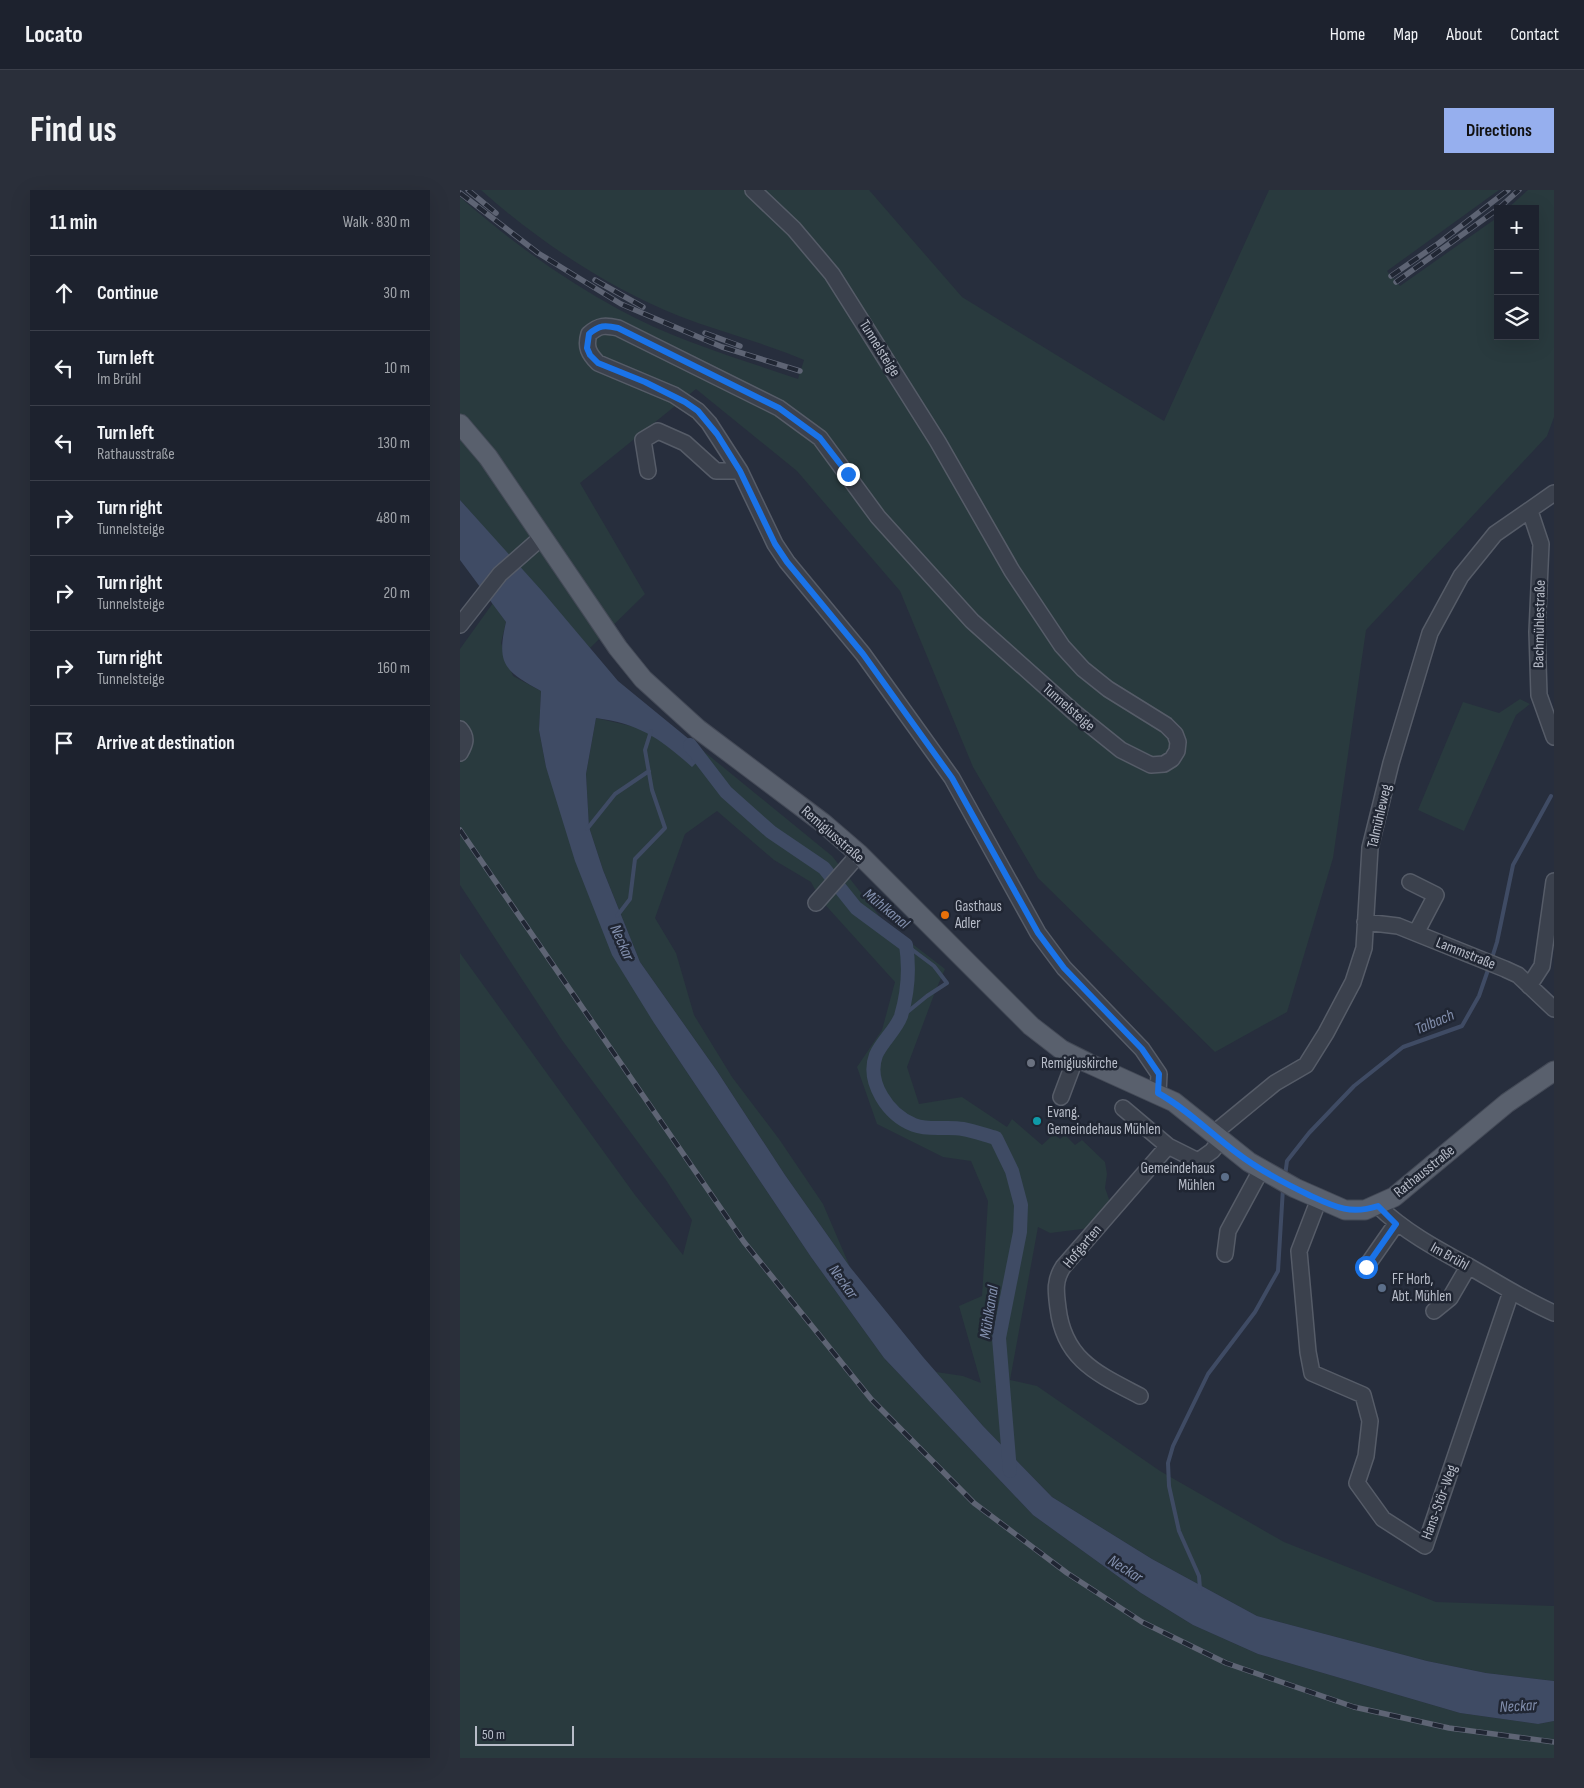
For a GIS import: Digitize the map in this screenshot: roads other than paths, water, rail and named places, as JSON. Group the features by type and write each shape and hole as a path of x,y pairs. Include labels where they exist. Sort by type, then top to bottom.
{"main road":[{"name":"Remigiusstraße","path":"462,422 488,457 536,541 643,679 698,729 824,823 859,854 1031,1026 1076,1057 1158,1093"},
{"name":"Rathausstraße","path":"1158,1093 1174,1102 1263,1172 1345,1210 1365,1210 1378,1206 1394,1197 1507,1103 1554,1071"}],"street":[{"name":"Tunnelsteige","path":"753,190 794,229 832,274 938,442 1017,579 1062,646 1083,669 1108,689 1166,725 1178,742 1178,752 1172,759 1164,764 1151,765 1121,750 1075,713 972,621 940,588 878,517 820,438 802,423 779,408 618,328 605,325 595,328 589,334 587,348 590,355 598,363 674,395 698,411 717,434 740,471 775,544 787,562 863,654 952,778 1038,933 1064,968 1142,1049 1159,1074 1158,1093"},
{"path":"648,471 643,440 658,431 685,443 716,470 740,471"},
{"name":"Talmühleweg","path":"1217,1137 1275,1083 1306,1065 1326,1033 1353,982 1364,948 1370,848 1391,763 1430,634 1461,576 1476,555 1495,534 1554,493"},
{"name":"Bachmühlestraße","path":"1530,511 1541,544 1537,632 1540,695 1554,737"},
{"path":"460,625 500,574 536,541"},
{"path":"460,728 465,734 466,743 460,753"},
{"path":"816,903 859,854"},
{"path":"1529,986 1542,966 1554,881"},
{"path":"1410,882 1436,895 1416,933"},
{"name":"Lammstraße","path":"1365,922 1398,926 1505,969 1518,975 1554,1009"},
{"path":"1061,1097 1076,1057"},
{"path":"1123,1108 1168,1146 1198,1161 1212,1151 1217,1137"},
{"name":"Hofgarten","path":"1140,1396 1095,1372 1080,1360 1070,1347 1058,1311 1056,1279 1063,1267 1168,1146"},
{"path":"1225,1254 1228,1231 1263,1172"},
{"name":"Hans-Stör-Weg","path":"1319,1199 1299,1251 1308,1352 1312,1373 1363,1395 1370,1421 1366,1456 1357,1483 1383,1519 1425,1546 1511,1292"},
{"name":"Im Brühl","path":"1378,1206 1396,1224 1511,1292 1554,1313"},
{"path":"1366,1267 1396,1224"},
{"path":"1434,1311 1450,1298 1468,1266"}],"water":[{"name":"Neckar","path":"460,500 542,591 618,681 701,749 700,759 692,767 659,740 637,728 596,718 586,774 589,827 603,870 640,962 717,1071 785,1175 850,1267 923,1357 983,1426 1052,1497 1152,1559 1257,1616 1427,1661 1486,1673 1554,1681 1554,1721 1538,1724 1460,1713 1258,1654 1193,1625 1141,1593 1033,1515 884,1358 811,1257 654,1023 612,955 575,861 546,767 539,730 541,691 519,678 506,665 502,648 506,622 460,560"}],"waterway":[{"name":"Neckar","path":"617,916 630,899 635,859 665,828 652,790 645,750 651,731"},
{"name":"Mühlkanal","path":"690,745 726,792 771,832 824,868 856,908 906,945 908,981 901,1016 876,1055 874,1065 874,1076 877,1086 888,1106 904,1120 920,1127 963,1129 996,1138 1012,1171 1021,1205 1020,1232 999,1338 1010,1471"},
{"path":"587,829 615,794 649,771"},
{"name":"Talbach","path":"1491,961 1497,942 1513,865 1551,796"},
{"path":"900,1018 927,996 947,983 934,966 906,945"},
{"name":"Talbach","path":"1285,1176 1287,1161 1309,1133 1354,1086 1403,1047 1462,1026 1479,996 1489,967"},
{"path":"1200,1589 1199,1576 1179,1531 1169,1486 1168,1463 1173,1446 1208,1374 1255,1312 1278,1271 1283,1188"}],"railway":[{"path":"468,190 496,213"},
{"path":"1391,276 1439,243 1508,190"},
{"path":"1502,205 1519,190"},
{"path":"460,193 538,253 621,304 722,347 800,371"},
{"path":"1396,282 1494,212"},
{"path":"595,280 643,307"},
{"path":"705,333 740,346"},
{"path":"460,830 744,1242 871,1399 974,1503 1067,1573 1142,1622 1226,1663 1354,1707 1449,1728 1554,1742"}],"place":[{"name":"Gasthaus Adler","path":"945,915"},
{"name":"Remigiuskirche","path":"1031,1063"},
{"name":"Evang. Gemeindehaus Mühlen","path":"1037,1121"},
{"name":"Gemeindehaus Mühlen","path":"1225,1177"},
{"name":"FF Horb, Abt. Mühlen","path":"1382,1288"}]}
